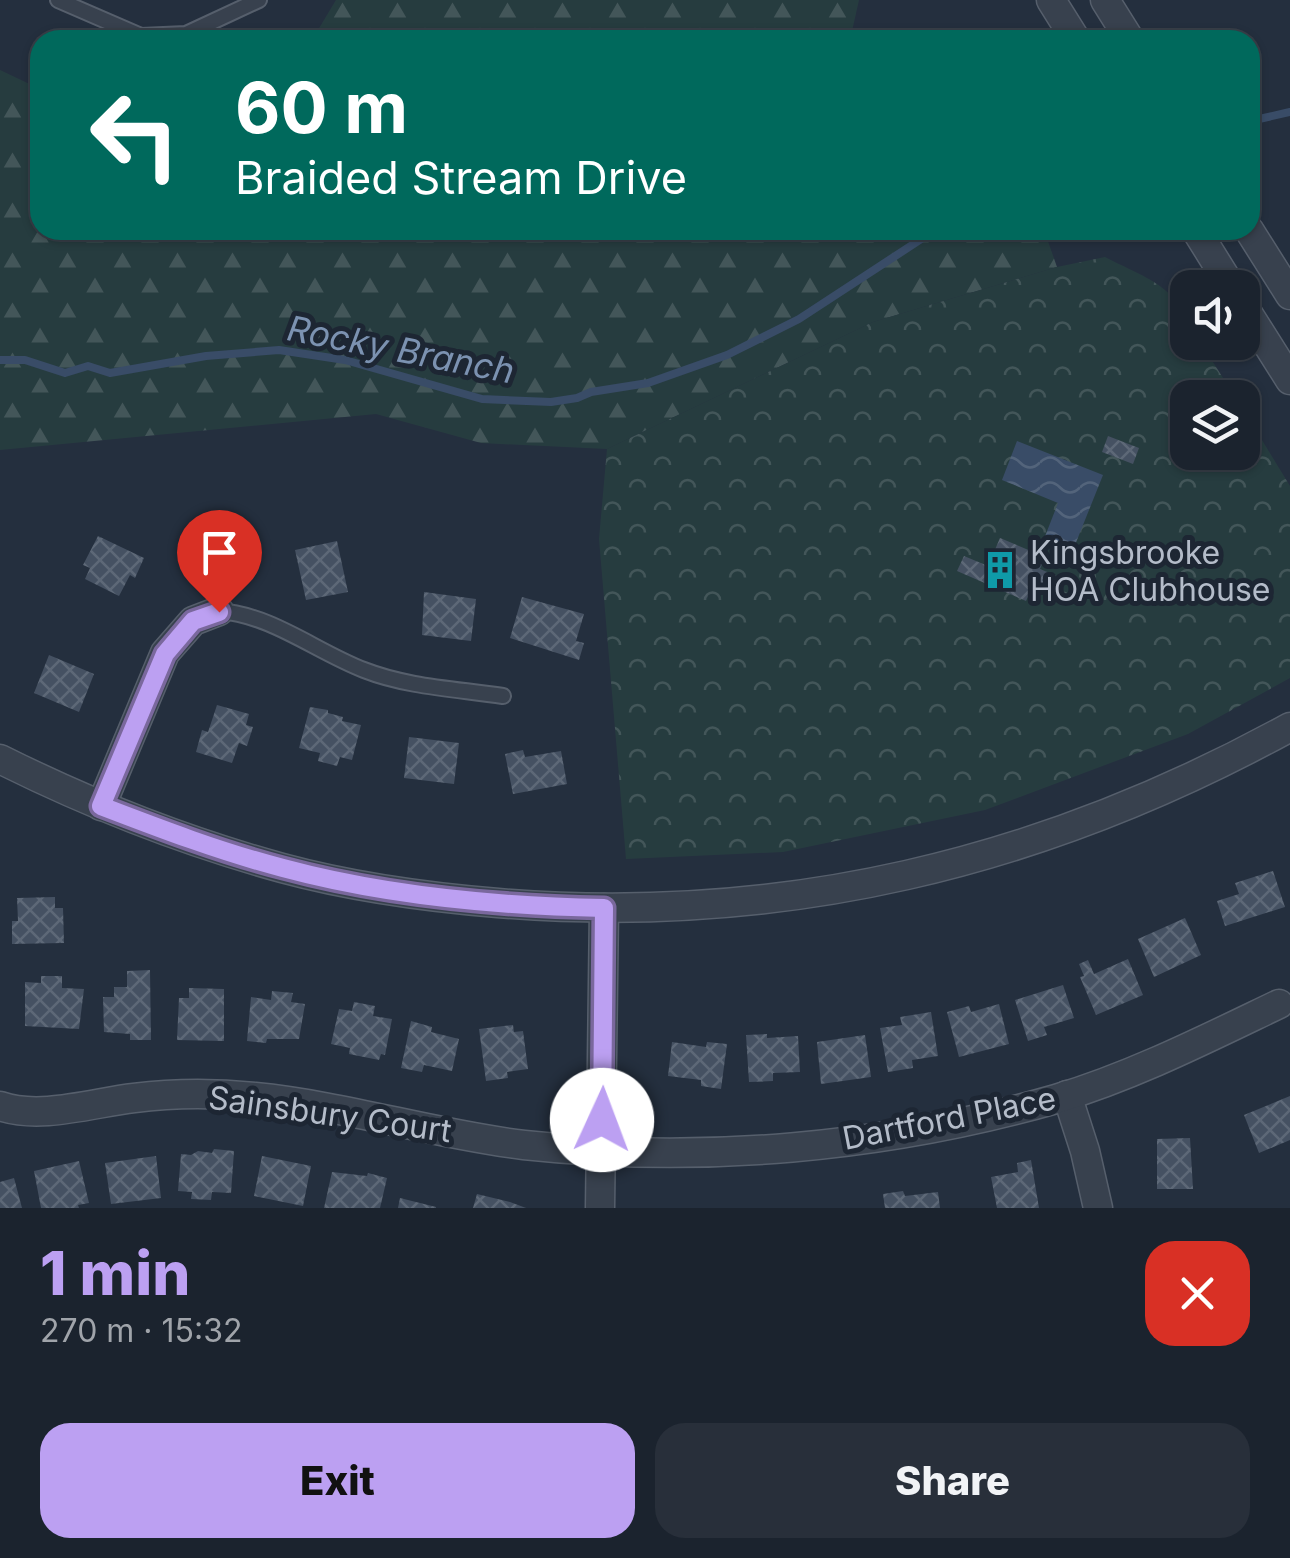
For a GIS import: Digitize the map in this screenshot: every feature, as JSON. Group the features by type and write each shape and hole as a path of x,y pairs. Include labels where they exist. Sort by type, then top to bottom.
{"street":[{"path":"1051,0 1070,30"},
{"path":"1105,0 1124,30"},
{"path":"1202,240 1221,270"},
{"path":"1255,240 1290,295"},
{"path":"1260,332 1290,380"},
{"path":"101,806 165,654 193,621 219,612"},
{"path":"0,759 101,806 248,858 369,887 455,900 604,908 760,902 923,873 1080,825 1174,786 1290,727"},
{"path":"600,1208 604,908"},
{"name":"Dartford Place","path":"602,1152 774,1149 859,1140 943,1124 1067,1095 1168,1058 1279,1004"},
{"path":"1067,1095 1098,1208"},
{"name":"Sainsbury Court","path":"0,1106 20,1113 138,1097 254,1097 518,1144 602,1152"}],"lane":[{"path":"58,0 127,30"},
{"path":"195,30 259,0"},
{"path":"219,612 253,617 364,670 399,681 503,696"}],"green space":[{"path":"336,0 859,0 852,30 318,30"},
{"path":"0,70 30,84 30,240 1048,240 1057,267 873,322 607,449 481,443 376,414 0,450"},
{"path":"1105,257 1149,279 1170,295 1170,360 1212,360 1224,380 1170,380 1170,470 1260,470 1260,437 1290,486 1290,678 1188,734 985,810 783,852 626,859 599,539 607,449 873,322 1057,267"}],"water":[{"path":"1017,441 1103,475 1073,550 1044,539 1058,503 1002,480"}],"building":[{"path":"1108,436 1139,448 1133,464 1102,452"},
{"path":"98,536 144,558 135,578 130,575 119,596 85,579 90,568 83,565"},
{"name":"Kingsbrooke HOA Clubhouse","path":"1000,538 1045,557 1040,569 1064,579 1058,594 1034,584 1026,601 957,571 964,556 988,566"},
{"path":"337,541 348,592 306,600 295,550"},
{"path":"424,592 476,599 471,641 422,635"},
{"path":"522,597 584,614 576,641 584,643 579,660 510,638"},
{"path":"49,655 94,674 79,712 34,693"},
{"path":"217,705 249,714 246,725 253,727 247,746 239,743 232,763 196,752 202,730 208,732"},
{"path":"310,707 328,710 343,717 342,721 361,725 352,760 340,757 337,766 318,761 320,753 299,748"},
{"path":"409,737 459,743 454,784 404,778"},
{"path":"523,750 525,757 561,751 567,784 513,794 505,754"},
{"path":"1273,871 1285,907 1225,926 1217,901 1239,894 1235,883"},
{"path":"55,897 55,908 63,908 64,943 12,944 12,921 18,921 17,898"},
{"path":"1185,918 1201,955 1154,977 1138,939"},
{"path":"1128,959 1143,995 1096,1015 1080,977 1084,976 1079,964 1088,960 1094,974"},
{"path":"150,970 151,1040 130,1040 130,1034 104,1032 103,997 114,997 114,987 127,987 127,971"},
{"path":"41,976 62,976 62,988 84,989 79,1029 25,1026 25,982 41,983"},
{"path":"1063,985 1074,1018 1044,1027 1047,1035 1028,1041 1015,1000"},
{"path":"189,988 224,989 224,1041 177,1040 179,998 189,998"},
{"path":"272,991 293,993 291,1002 305,1004 299,1039 247,1041 251,997 271,1000"},
{"path":"354,1002 375,1006 373,1016 392,1019 385,1055 381,1054 379,1060 349,1054 350,1048 331,1044 339,1009 352,1011"},
{"path":"999,1004 1009,1044 959,1057 947,1012 969,1006 971,1012"},
{"path":"931,1012 938,1056 912,1060 913,1068 888,1072 880,1028 902,1025 900,1017"},
{"path":"411,1021 432,1027 431,1032 459,1039 452,1071 424,1065 422,1072 401,1068"},
{"path":"513,1025 514,1032 523,1031 528,1069 507,1072 508,1078 486,1081 479,1029"},
{"path":"767,1034 767,1038 798,1036 800,1072 773,1073 773,1081 749,1082 746,1035"},
{"path":"865,1035 871,1077 821,1084 817,1042"},
{"path":"672,1042 706,1047 707,1042 727,1044 721,1089 701,1086 701,1080 668,1076"},
{"path":"1290,1096 1290,1140 1259,1153 1244,1115"},
{"path":"1190,1138 1193,1189 1157,1189 1157,1139"},
{"path":"214,1149 234,1151 231,1193 212,1192 211,1200 191,1199 192,1192 178,1191 181,1154 212,1153"},
{"path":"156,1156 161,1198 111,1204 105,1163"},
{"path":"262,1156 311,1166 303,1206 254,1196"},
{"path":"1031,1160 1039,1208 997,1208 991,1177 1018,1172 1017,1163"},
{"path":"79,1161 89,1203 78,1205 79,1208 41,1208 34,1171"},
{"path":"332,1172 387,1178 380,1208 324,1208"},
{"path":"14,1178 22,1208 0,1208 0,1182"},
{"path":"903,1191 905,1196 938,1192 940,1208 885,1208 883,1194"},
{"path":"477,1194 510,1202 526,1208 473,1208"},
{"path":"400,1198 436,1207 436,1208 398,1208"}],"waterway":[{"name":"Rocky Branch","path":"1260,119 1290,112"},
{"name":"Rocky Branch","path":"0,360 25,360 65,373 88,366 110,373 206,356 279,350 345,360 482,399 551,402 648,383 727,355 799,319 920,240"}],"place":[{"name":"Kingsbrooke HOA Clubhouse","path":"1000,570"}],"route":[{"path":"219,612 193,621 165,654 101,806 254,860 369,887 455,900 604,908 602,1120"}]}
